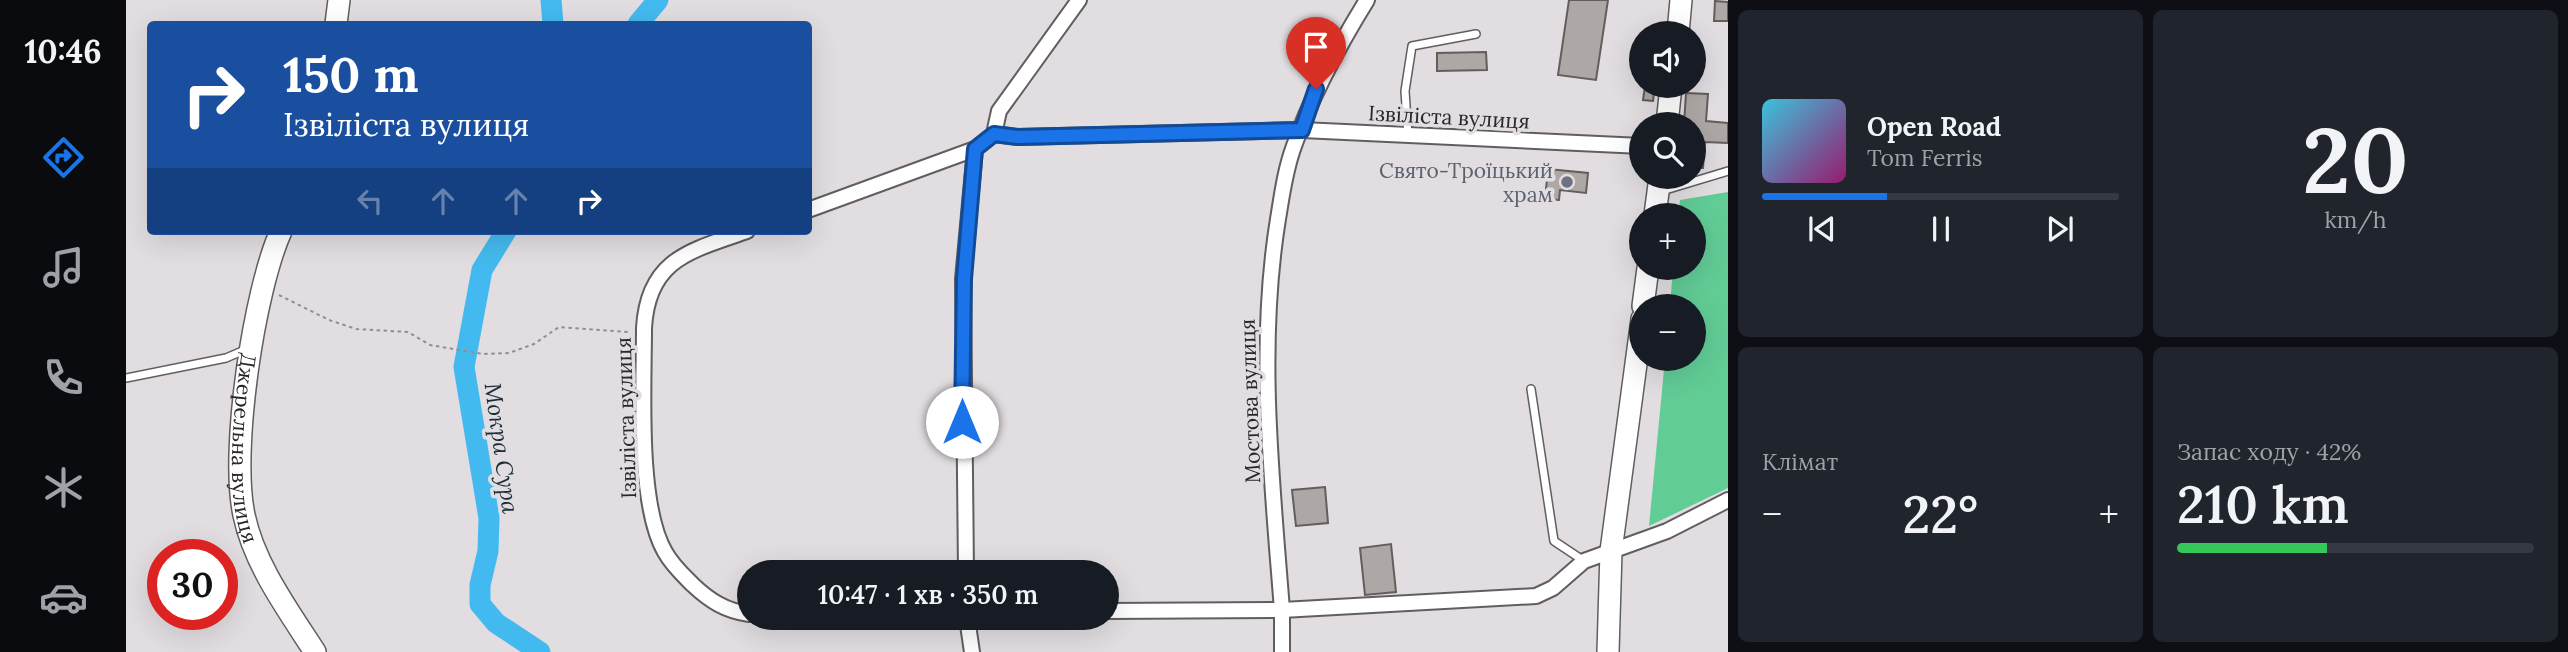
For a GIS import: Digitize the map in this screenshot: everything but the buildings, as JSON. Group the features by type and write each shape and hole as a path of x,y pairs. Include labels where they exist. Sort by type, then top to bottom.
{"main road":[{"path":"336,21 339,0"},
{"path":"1679,21 1681,0"},
{"name":"Джерельна вулиця","path":"280,235 262,287 238,475 244,517 258,556 315,652"},
{"path":"1608,652 1611,551 1635,371"}],"street":[{"path":"812,209 975,149 994,134 999,111 1079,0"},
{"name":"Мостова вулиця","path":"1282,652 1282,610 1266,352 1272,258 1286,174 1294,144 1302,130 1316,89 1367,0"},
{"name":"Ізвіліста вулиця","path":"994,134 1018,137 1302,130 1629,145"},
{"path":"966,560 964,279 975,149"},
{"name":"Ізвіліста вулиця","path":"736,235 683,255 660,273 645,306 644,328 648,495 656,531 665,552 707,598 719,606 737,611"},
{"path":"1119,611 1282,610 1536,596 1553,588 1584,561 1667,531 1728,500"},
{"path":"969,630 972,652"}],"lane":[{"path":"1408,135 1405,91 1412,46 1476,34"},
{"path":"1706,175 1728,171"},
{"path":"126,378 226,358 253,346"},
{"path":"1531,389 1553,541 1584,561"}],"path":[{"path":"262,287 356,329 408,332 430,345 483,354 509,354 534,344 559,327 627,333 644,328"}],"green space":[{"path":"1728,192 1728,488 1649,526 1664,371 1706,371 1706,294 1671,294 1672,280 1706,280 1706,203 1680,203 1680,200"}],"waterway":[{"name":"Мокра Сура","path":"551,0 553,21"},
{"name":"Мокра Сура","path":"640,21 658,0"},
{"name":"Мокра Сура","path":"504,235 482,270 464,367 489,518 488,551 480,585 480,604 496,623 540,652"}],"place":[{"name":"Свято-Троїцький храм","path":"1567,182"}],"route":[{"path":"962,422 964,279 975,149 994,134 1018,137 1302,130 1316,89"}]}
